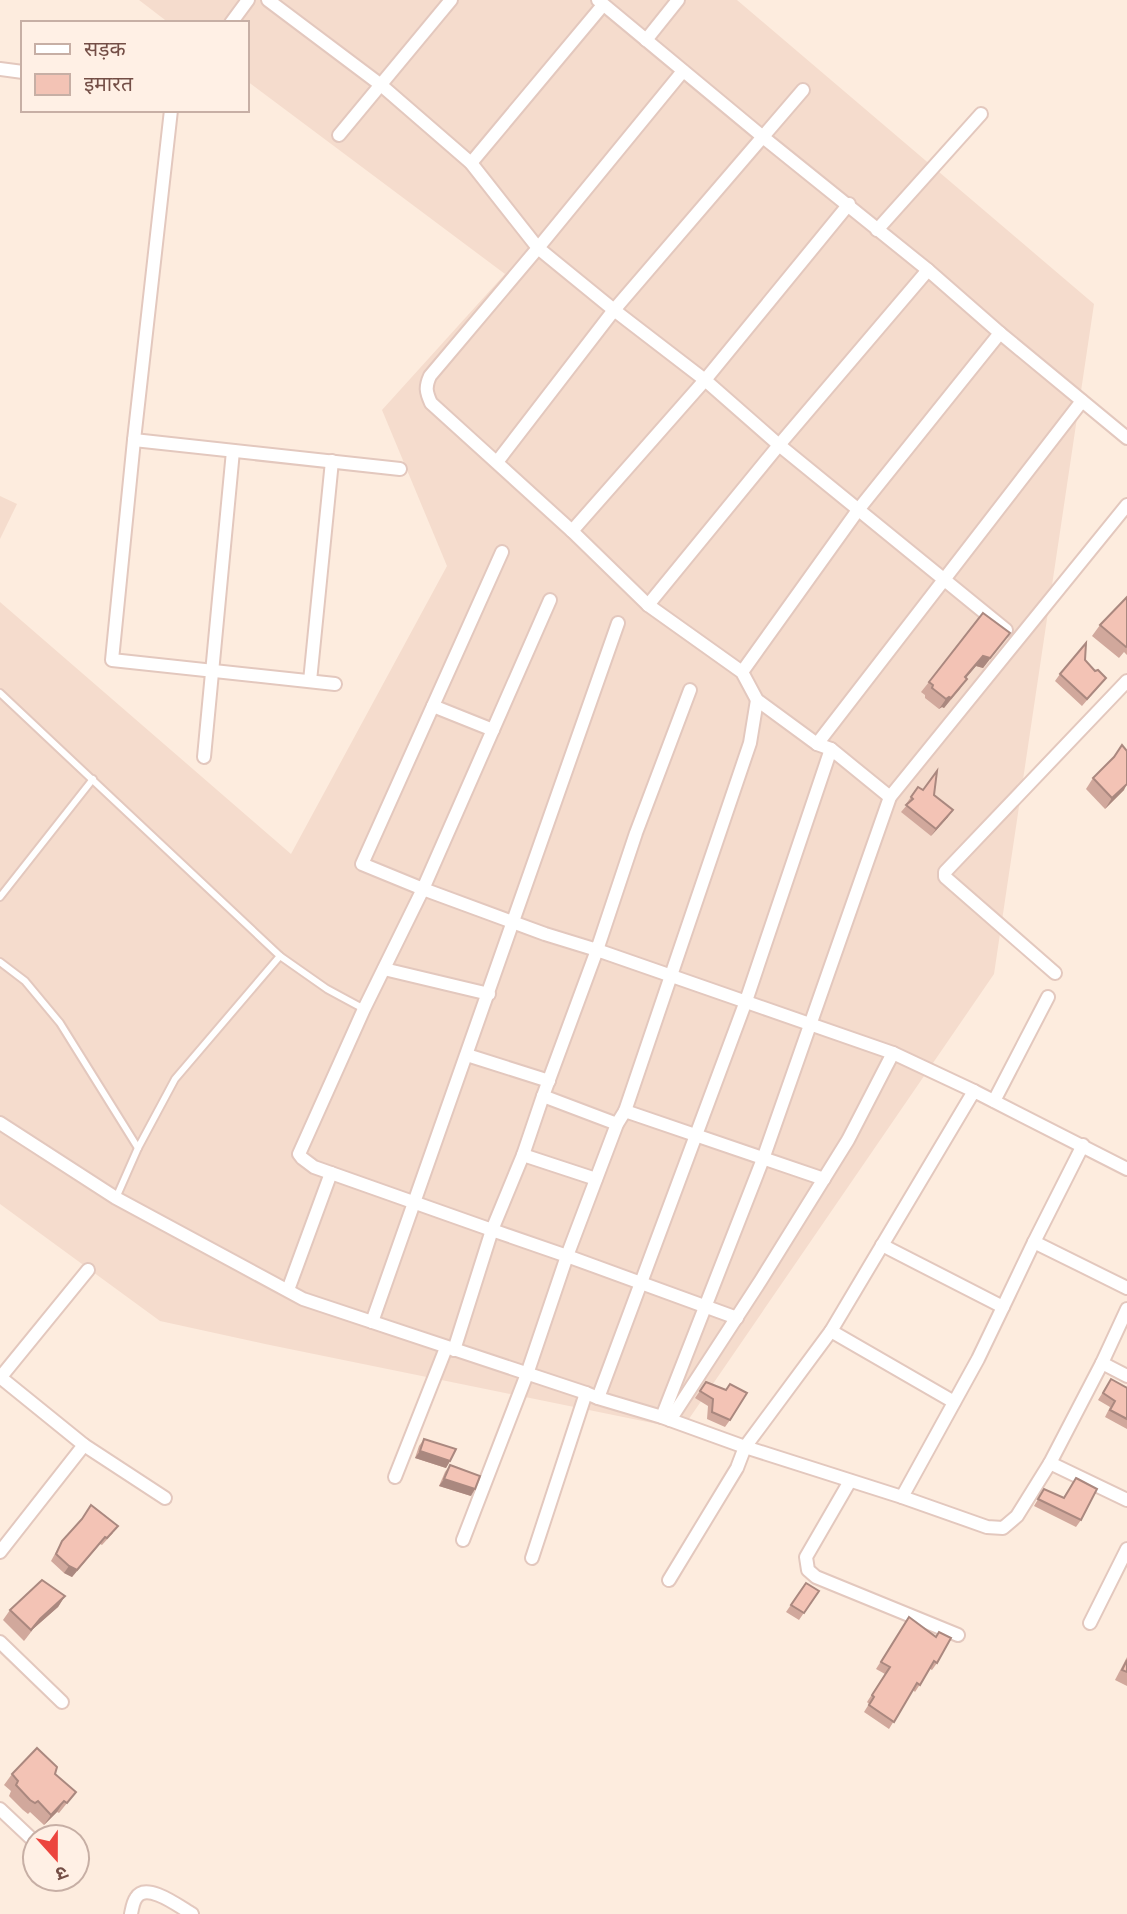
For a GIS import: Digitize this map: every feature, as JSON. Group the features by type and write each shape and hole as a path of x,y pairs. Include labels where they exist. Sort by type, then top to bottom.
{"street":[{"path":"232,21 248,0"},
{"path":"268,0 381,85 471,163 538,248 705,380 779,445 1017,640"},
{"path":"339,135 451,0"},
{"path":"646,40 678,0"},
{"path":"471,163 601,2 763,137 849,204 1127,438"},
{"path":"0,69 21,72"},
{"path":"683,71 430,376 426,386 427,395 437,410 572,531 648,605 742,672 757,700 817,744 831,749 890,797"},
{"path":"496,462 614,310 803,90"},
{"path":"171,112 112,660 335,684"},
{"path":"877,230 981,114"},
{"path":"572,531 705,380 849,204"},
{"path":"648,605 928,270"},
{"path":"742,672 858,510 1000,333"},
{"path":"817,744 1082,401"},
{"path":"134,440 400,468"},
{"path":"204,757 233,451"},
{"path":"310,681 332,461"},
{"path":"666,1419 763,1159 890,797 1127,506"},
{"path":"502,552 362,864 514,922 893,1053 1127,1169"},
{"path":"550,600 423,889 364,1009 299,1154 306,1163 314,1167 737,1318"},
{"path":"372,1322 618,623"},
{"path":"1055,973 945,877 945,872 1127,681"},
{"path":"395,1476 450,1349 492,1230 523,1155 636,833 690,690"},
{"path":"463,1541 527,1374 596,1179 617,1124 625,1111 750,743 757,700"},
{"path":"433,706 493,730"},
{"path":"531,1558 592,1396 642,1283 746,1001 831,749"},
{"path":"384,969 489,994"},
{"path":"994,1101 1048,997"},
{"path":"666,1419 737,1318 824,1179 848,1140 893,1053"},
{"path":"467,1055 549,1081"},
{"path":"669,1580 737,1468 745,1447 831,1331 974,1091"},
{"path":"543,1096 617,1124"},
{"path":"625,1111 824,1179"},
{"path":"0,1123 116,1198 303,1299 987,1527 1003,1528 1017,1516 1050,1463 1127,1309"},
{"path":"902,1497 1003,1307 1083,1145"},
{"path":"523,1155 596,1179"},
{"path":"288,1290 331,1173"},
{"path":"1034,1242 1127,1288"},
{"path":"882,1245 1003,1307"},
{"path":"88,1270 0,1377 84,1445 165,1498"},
{"path":"831,1331 954,1402"},
{"path":"1102,1363 1127,1376"},
{"path":"0,1552 84,1445"},
{"path":"1050,1463 1127,1500"},
{"path":"849,1481 806,1558 808,1570 816,1577 958,1635"},
{"path":"1090,1623 1127,1549"},
{"path":"0,1643 62,1702"},
{"path":"0,1809 21,1829"},
{"path":"131,1914 136,1898 142,1892 148,1891 192,1914"}],"lane":[{"path":"0,693 281,956 327,989 364,1009"},
{"path":"0,897 93,779"},
{"path":"116,1198 138,1148 175,1079 281,956"},
{"path":"0,962 25,981 60,1023 138,1148"}],"shaded area":[{"path":"139,0 737,0 1094,304 994,974 682,1429 160,1321 0,1204 0,602 291,854 447,566 382,410 505,274 248,82 248,21 166,21"},
{"path":"0,496 17,504 0,539"}],"building":[{"path":"1127,597 1127,646 1126,647 1100,625"},
{"path":"983,613 1010,633 990,658 983,656 951,698 946,699 932,688 933,685 929,682"},
{"path":"1086,643 1085,660 1106,678 1087,699 1060,674"},
{"path":"1122,745 1127,751 1127,784 1112,798 1093,778"},
{"path":"937,771 934,795 953,810 936,829 906,805 913,799 911,797 918,787 923,790"},
{"path":"1111,1379 1127,1388 1127,1419 1110,1410 1115,1401 1103,1393"},
{"path":"706,1382 726,1390 730,1384 747,1393 730,1420 712,1412 713,1399 700,1391"},
{"path":"424,1439 456,1449 450,1461 420,1451"},
{"path":"450,1465 480,1476 475,1489 444,1479"},
{"path":"1076,1478 1097,1489 1081,1520 1038,1499 1044,1489 1064,1498"},
{"path":"91,1505 118,1526 77,1570 56,1554 62,1541"},
{"path":"42,1580 65,1596 31,1630 10,1610"},
{"path":"806,1583 819,1591 804,1613 791,1605"},
{"path":"909,1617 936,1637 939,1632 951,1638 937,1663 934,1661 920,1685 917,1683 894,1722 869,1705 874,1697 872,1695 890,1667 881,1662"},
{"path":"37,1748 57,1767 55,1774 76,1792 51,1815 38,1801 35,1803 30,1800 16,1785 18,1781 12,1774"}]}
